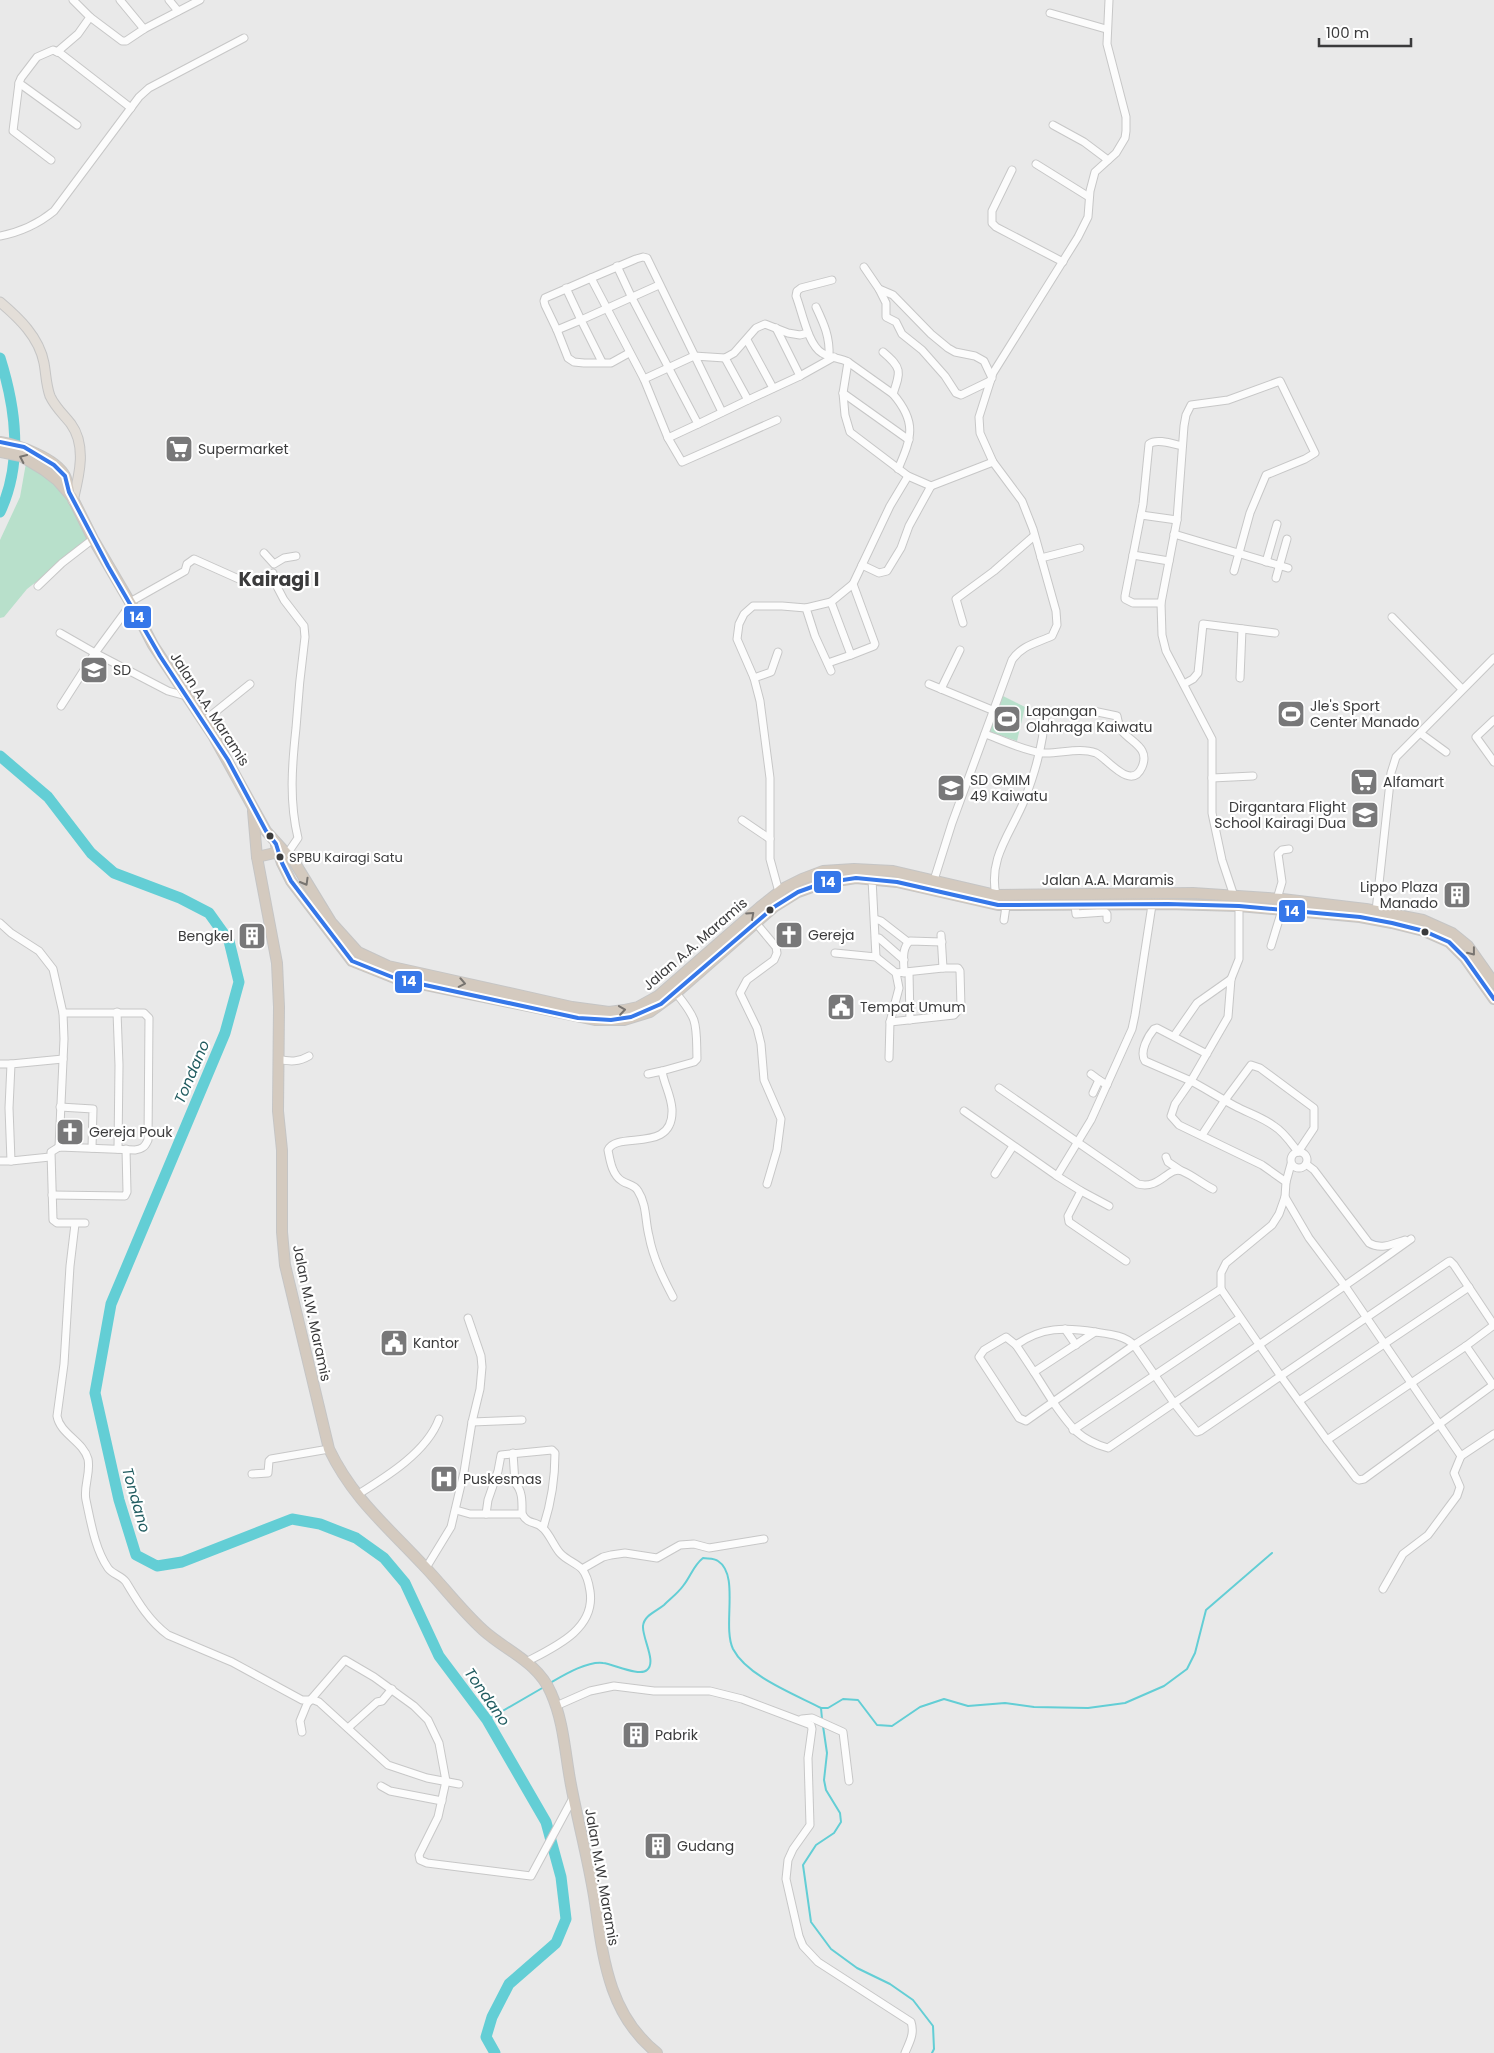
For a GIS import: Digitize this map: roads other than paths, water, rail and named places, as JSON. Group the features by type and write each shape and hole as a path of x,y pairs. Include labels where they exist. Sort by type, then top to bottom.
{"highway":[{"path":"0,442 20,446 46,465 71,497"},
{"path":"0,452 21,456 46,465"},
{"name":"Jalan A.A. Maramis","path":"71,497 160,656 228,760 252,807 281,853 297,889 352,961 385,975 609,1012 632,1008 658,996 779,892 802,878 823,872 854,868 893,871 934,880 959,888 996,895 1193,893 1277,899 1376,911 1422,920 1452,933 1468,946 1494,983"},
{"name":"Jalan M.W. Maramis","path":"252,807 256,857 277,963 279,1006 278,1111 282,1150 282,1232 285,1265 297,1322 329,1449 342,1476 375,1517 426,1568 474,1622 488,1635 526,1662 544,1679 556,1706 573,1798 589,1869 602,1952 614,1993 628,2022 644,2042 657,2053"},
{"path":"256,857 281,853"},
{"path":"435,982 563,1015 605,1021 624,1020 644,1014 676,993 774,908 798,892 844,878 872,878 897,882 989,904 1006,906 1239,906 1360,917 1399,924 1429,933 1449,942 1457,949 1494,999"},
{"path":"1066,893 1070,905"}],"main road":[{"path":"0,302 19,318 35,340 44,363 50,397 76,432 81,450 71,497"}],"street":[{"path":"73,0 90,17 122,41 200,0"},
{"path":"120,0 144,29"},
{"path":"169,0 178,11"},
{"path":"934,880 992,710 1017,653 1052,636 1057,625 1054,600 1029,516 1022,501 993,462 980,433 979,417 993,372 1064,262 1088,217 1095,172 1116,153 1125,138 1126,117 1107,44 1106,29 1109,0"},
{"path":"1050,13 1106,29"},
{"path":"57,52 78,34 90,17"},
{"path":"0,236 23,230 43,220 54,211 131,108 149,88 244,38"},
{"path":"51,160 13,131 21,78 37,57 53,50 57,52 131,108"},
{"path":"20,83 77,125"},
{"path":"1053,125 1084,142 1108,160"},
{"path":"1036,164 1090,197"},
{"path":"1012,170 994,205 992,223 996,227 1064,262"},
{"path":"629,353 614,362 584,363 571,360 544,301 545,298 617,266 646,257 722,412"},
{"path":"617,266 698,424"},
{"path":"864,267 879,289 886,304 886,317 896,322 902,334 922,350 945,376 956,393 961,395 991,380"},
{"path":"591,278 605,308 644,379 668,438 682,462 777,420"},
{"path":"832,280 801,288 796,293 808,333 818,350 848,362 893,394 907,414 910,422 909,440 898,470"},
{"path":"557,330 659,285"},
{"path":"566,288 602,362"},
{"path":"879,289 893,295 927,331 948,348 955,352 975,356 984,361 991,380"},
{"path":"816,307 827,330 831,356"},
{"path":"644,379 668,366 694,356 725,358 734,354 760,325 769,324 794,334 808,333"},
{"path":"776,328 800,376"},
{"path":"747,340 773,388"},
{"path":"883,352 898,367 898,380 893,394"},
{"path":"668,438 800,376 831,356"},
{"path":"725,358 748,400"},
{"path":"848,362 843,393 845,415 850,432 898,470 931,486"},
{"path":"1234,571 1250,512 1266,475 1315,453 1283,385 1278,381 1228,400 1191,406 1186,415 1177,520 1161,603 1164,644 1212,739 1212,813 1222,860 1234,896"},
{"path":"843,393 909,440"},
{"path":"1161,603 1133,604 1125,599 1141,515 1149,444 1159,442 1182,446"},
{"path":"862,565 879,573 887,571 901,548 931,486 993,462"},
{"path":"779,892 770,859 770,778 760,701 754,678 737,639 739,624 744,614 753,606 806,608 831,602 853,584 890,506 908,476"},
{"path":"1141,515 1177,520"},
{"path":"1266,562 1277,524"},
{"path":"1174,534 1288,568"},
{"path":"963,622 956,599 994,571 1034,536"},
{"path":"38,586 62,563 93,539"},
{"path":"1276,578 1287,539"},
{"path":"1041,558 1080,548"},
{"path":"264,553 274,564 273,579 284,600 304,626 305,636 291,786 294,820 298,838 281,853"},
{"path":"1133,555 1169,561"},
{"path":"274,564 284,558 296,556"},
{"path":"61,706 130,603 185,571 187,564 194,559 241,580 253,581 273,573"},
{"path":"806,608 815,636 829,667 875,644 853,584"},
{"path":"831,602 851,655"},
{"path":"1392,617 1462,690"},
{"path":"1184,684 1193,679 1198,673 1203,624 1275,633"},
{"path":"1240,678 1242,628"},
{"path":"60,632 95,653 168,691 186,696"},
{"path":"941,689 960,650"},
{"path":"754,678 771,672 778,652"},
{"path":"1376,911 1393,767 1396,757 1494,658"},
{"path":"204,721 250,684"},
{"path":"929,684 992,710"},
{"path":"985,734 1040,752 1078,750 1093,752 1118,772 1128,775 1134,775 1141,769 1144,755 1140,747 1121,730 1117,716 1093,710 1045,712 1040,752 1022,806 1003,841 997,859 994,886 996,895"},
{"path":"1494,720 1476,737 1494,762"},
{"path":"1420,733 1446,752"},
{"path":"1212,778 1252,776"},
{"path":"742,820 770,839"},
{"path":"1277,899 1282,882 1278,854 1282,850 1289,849"},
{"path":"872,878 876,957"},
{"path":"1070,905 1076,914 1105,912 1107,919"},
{"path":"1057,1176 1092,1120 1134,1024 1152,905"},
{"path":"1004,920 1006,906"},
{"path":"1239,906 1239,959 1231,979 1228,1017 1191,1081 1175,1104 1171,1116 1179,1125 1262,1166 1286,1182"},
{"path":"1271,946 1282,910"},
{"path":"875,919 881,921 908,942 941,938 943,968"},
{"path":"0,923 11,933 39,951 48,960 52,969 63,1013 59,1147"},
{"path":"756,923 776,947 777,953 774,960 747,980 740,993 760,1035 764,1080 781,1119 777,1150 767,1184"},
{"path":"876,938 879,938 904,960"},
{"path":"889,1058 890,1022 903,973 904,948 908,942"},
{"path":"835,953 876,957 903,973 956,967 960,972 961,1007 954,1015 890,1022"},
{"path":"903,973 910,1020"},
{"path":"1174,1036 1197,1004 1231,979"},
{"path":"648,1074 662,1072 694,1062 697,1059 696,1026 692,1013 676,993"},
{"path":"52,1196 126,1196 122,1149 117,1012"},
{"path":"63,1013 144,1012 149,1018 148,1140 142,1149 59,1147 51,1152 52,1217 54,1222 85,1223"},
{"path":"1207,1054 1174,1036 1154,1029 1145,1045 1143,1060 1191,1081 1274,1126 1282,1132 1298,1152 1307,1156 1306,1164 1303,1168 1298,1168 1292,1164"},
{"path":"278,1059 292,1061 302,1060 309,1056"},
{"path":"0,1064 63,1059"},
{"path":"10,1064 11,1161"},
{"path":"1202,1135 1246,1069 1251,1065 1254,1065 1314,1108 1314,1128 1298,1152 1292,1156 1292,1164 1286,1182 1285,1197 1279,1214 1272,1225 1226,1263 1221,1273 1221,1289 1280,1376 1356,1478 1361,1480 1494,1386 1466,1346"},
{"path":"662,1072 672,1111 669,1127 654,1137 614,1144 608,1150 611,1165 618,1176 621,1180 635,1188 644,1202 649,1237 661,1274 673,1297"},
{"path":"1091,1074 1107,1085"},
{"path":"1093,1093 1099,1080"},
{"path":"999,1088 1124,1175 1143,1185 1156,1184 1173,1171 1180,1170"},
{"path":"60,1107 93,1109 92,1148"},
{"path":"0,1108 9,1108"},
{"path":"964,1111 1057,1176 1109,1206"},
{"path":"995,1174 1013,1146"},
{"path":"0,1161 50,1157"},
{"path":"1166,1157 1168,1162 1213,1189"},
{"path":"1221,1289 1134,1345 1053,1402 1026,1421 1022,1420 1014,1412 979,1357 984,1350 1006,1337 1016,1345 1053,1402 1073,1430 1080,1436 1108,1448 1411,1239 1375,1247 1369,1243 1314,1170 1306,1164"},
{"path":"1081,1191 1068,1216 1069,1222 1126,1262"},
{"path":"1285,1197 1309,1238 1345,1286 1461,1456"},
{"path":"75,1224 70,1266 64,1364 57,1416 58,1424 84,1452 88,1459 89,1473 86,1498 101,1556 111,1572 124,1579 142,1608 168,1635 232,1662 302,1700 319,1702 388,1765 427,1778 459,1784"},
{"path":"1016,1345 1037,1332 1065,1329 1113,1334 1129,1340 1195,1431 1200,1431 1450,1261 1494,1325 1327,1440"},
{"path":"1299,1402 1469,1287"},
{"path":"426,1568 448,1532 456,1510 480,1389 481,1356 468,1318"},
{"path":"1073,1430 1240,1318"},
{"path":"1065,1329 1076,1345"},
{"path":"1034,1372 1095,1332"},
{"path":"357,1495 388,1476 420,1448 433,1432 439,1419"},
{"path":"472,1422 522,1420"},
{"path":"1383,1588 1403,1554 1428,1535 1457,1496 1460,1487 1454,1473 1461,1456 1494,1434"},
{"path":"252,1474 268,1473 268,1464 271,1458 329,1449"},
{"path":"486,1514 488,1500 498,1471 501,1455 552,1450 555,1453 553,1486 543,1528"},
{"path":"513,1453 515,1483 519,1487 521,1494 522,1514 527,1522 543,1528 560,1552 582,1569 589,1584 590,1594 588,1615 581,1626 563,1642 526,1662"},
{"path":"456,1510 470,1514 522,1514"},
{"path":"582,1569 611,1555 625,1553 657,1558 680,1545 694,1544 709,1548 764,1540"},
{"path":"302,1732 300,1720 304,1709 345,1660 392,1689 423,1714 439,1743 446,1782 438,1817 421,1850 420,1860 427,1863 531,1876 573,1798"},
{"path":"556,1706 590,1691 614,1686 654,1691 710,1691 742,1699 808,1723 812,1729 808,1758 810,1825 788,1860 786,1879 799,1936 803,1946 818,1962 910,2020 913,2029 911,2040 905,2053"},
{"path":"348,1728 377,1702 382,1701 392,1689"},
{"path":"799,1720 812,1718 843,1732 849,1781"},
{"path":"381,1786 390,1791 442,1801"}],"waterway":[{"name":"Tondano","path":"0,358 10,397 15,436 12,474 0,512"},
{"name":"Tondano","path":"0,756 48,797 91,853 114,873 180,898 209,913 229,941 239,982 225,1033 111,1304 95,1393 119,1500 136,1555 157,1566 182,1562 292,1519 320,1524 356,1538 384,1558 405,1583 439,1656 487,1720 546,1822 561,1877 566,1919 556,1943 509,1984 492,2017 486,2037 495,2053"},
{"path":"550,1683 576,1669 597,1663 639,1672 647,1670 650,1666 650,1656 643,1631 644,1622 648,1616 679,1591 703,1558 718,1561 725,1568 730,1589 730,1639 733,1649 740,1659 760,1676 821,1708 828,1708 843,1699 858,1700 877,1725 892,1726 920,1707 944,1699 968,1706 1005,1703 1034,1707 1088,1708 1125,1703 1164,1686 1187,1669 1195,1653 1206,1610 1272,1553"},
{"path":"487,1720 544,1687"},
{"path":"821,1708 822,1719"},
{"path":"823,1726 827,1753 824,1780 826,1790 840,1813 841,1822 834,1833 816,1845 803,1865 811,1922 831,1949 857,1968 890,1984 913,2000 933,2026 934,2049 932,2053"}],"place":[{"name":"Supermarket","path":"179,449"},
{"name":"SD","path":"94,670"},
{"name":"Jle's Sport Center Manado","path":"1291,714"},
{"name":"Lapangan Olahraga Kaiwatu","path":"1007,719"},
{"name":"Alfamart","path":"1364,782"},
{"name":"SD GMIM 49 Kaiwatu","path":"951,788"},
{"name":"Dirgantara Flight School Kairagi Dua","path":"1365,815"},
{"name":"SPBU Kairagi Satu","path":"280,857"},
{"name":"Lippo Plaza Manado","path":"1457,895"},
{"name":"Gereja","path":"789,935"},
{"name":"Bengkel","path":"252,936"},
{"name":"Tempat Umum","path":"841,1007"},
{"name":"Gereja Pouk","path":"70,1132"},
{"name":"Kantor","path":"394,1343"},
{"name":"Puskesmas","path":"444,1479"},
{"name":"Pabrik","path":"636,1735"},
{"name":"Gudang","path":"658,1846"}],"district":[{"name":"Kairagi I","path":"279,579"}]}
